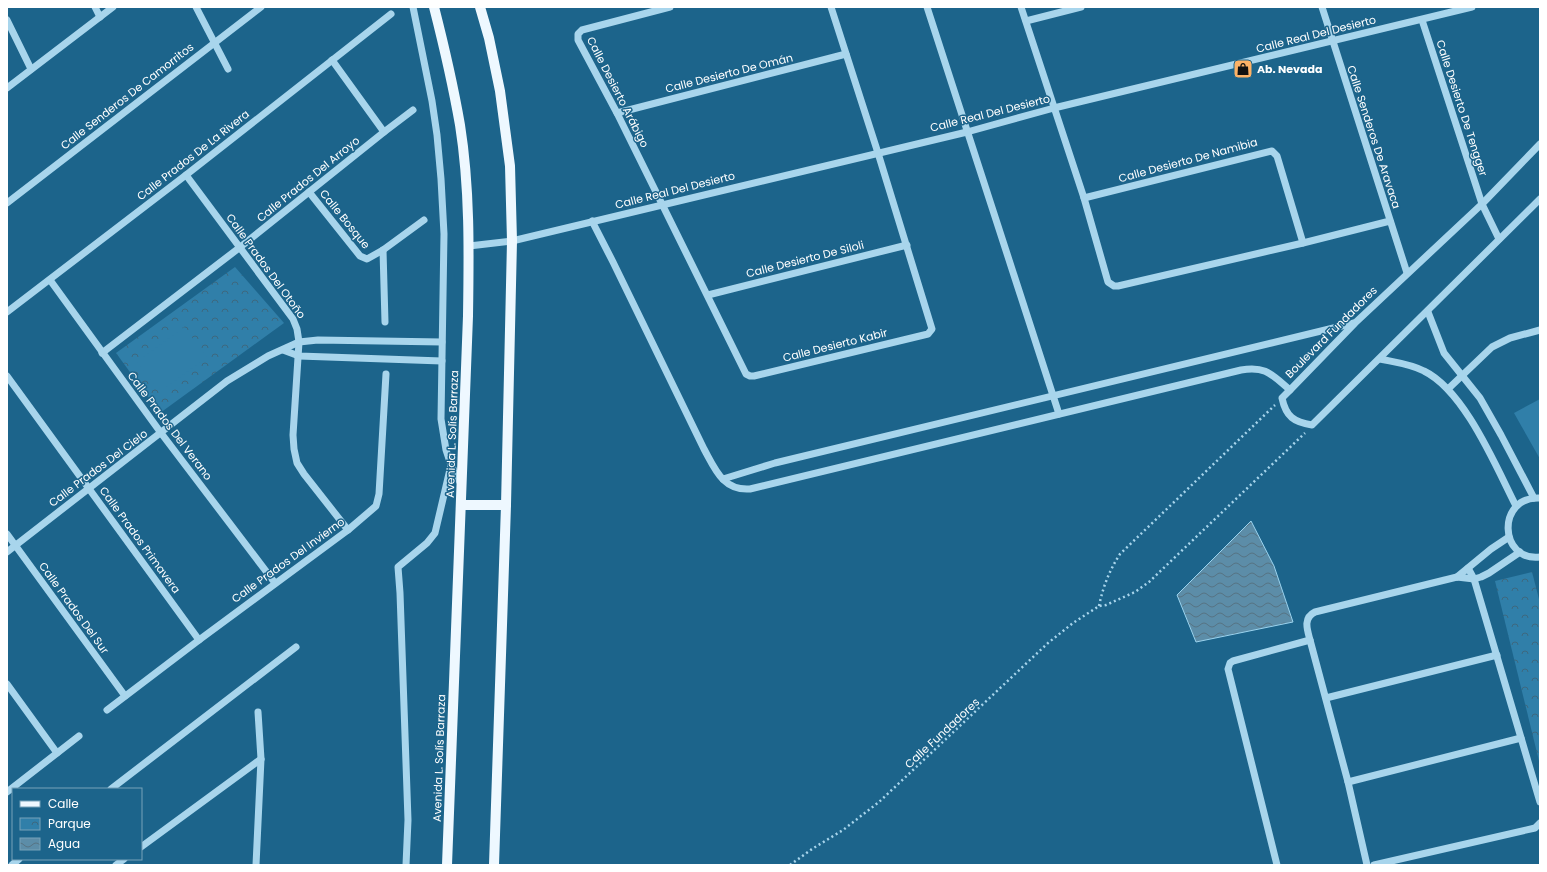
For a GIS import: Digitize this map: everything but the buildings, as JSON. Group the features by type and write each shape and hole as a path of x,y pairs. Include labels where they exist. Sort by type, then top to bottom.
{"main road":[{"name":"Avenida L. Solís Barraza","path":"434,7 448,59 460,126 466,181 469,246 468,316 447,865"},
{"path":"480,7 489,38 500,91 510,166 512,241 506,505 494,865"},
{"path":"461,505 506,505"}],"street":[{"path":"95,7 100,17"},
{"path":"7,88 114,7"},
{"path":"196,7 228,69"},
{"name":"Calle Senderos De Camorritos","path":"7,203 261,7"},
{"path":"413,7 426,65 437,135 444,234 441,419 443,438 451,465 461,485"},
{"name":"Calle Desierto Arábigo","path":"663,204 578,40 578,34 582,30 670,7"},
{"path":"831,7 878,153"},
{"path":"927,7 1054,396 1058,414"},
{"path":"1022,7 1084,198 1108,282 1114,286 1303,244 1390,221"},
{"path":"1026,21 1081,7"},
{"name":"Calle Senderos De Aravaca","path":"1322,7 1407,273"},
{"name":"Calle Real Del Desierto","path":"469,246 512,241 967,132 1054,108 1472,7"},
{"name":"Calle Prados De La Rivera","path":"7,312 186,175 391,14"},
{"path":"7,20 31,69"},
{"name":"Calle Desierto De Tengger","path":"1422,20 1482,204 1499,239"},
{"name":"Calle Desierto De Omán","path":"617,113 846,54"},
{"path":"332,60 384,132"},
{"name":"Calle Prados Del Arroyo","path":"102,353 239,248 413,110"},
{"name":"Boulevard Fundadores","path":"1282,398 1355,323 1482,204 1540,144"},
{"name":"Calle Desierto De Namibia","path":"1084,198 1272,150 1277,156 1303,244"},
{"name":"Calle Desierto Kabir","path":"663,204 746,374 750,376 928,334 932,329 931,325 878,153"},
{"name":"Calle Prados Del Otoño","path":"186,175 293,319 297,329 299,342 293,436 296,463 348,530"},
{"name":"Calle Bosque","path":"309,192 360,256 367,259 383,250 424,220"},
{"path":"1282,398 1286,411 1290,416 1302,424 1312,425 1428,312 1540,199"},
{"path":"592,221 709,458 723,479 735,488 750,489 1253,368 1266,371 1290,390"},
{"name":"Calle Desierto De Siloli","path":"708,295 907,245"},
{"path":"383,250 385,322"},
{"name":"Calle Prados Del Verano","path":"50,280 161,433 274,583"},
{"path":"1428,312 1444,353 1480,398 1537,498 1524,501 1516,506 1510,515 1507,526 1509,537 1513,545 1520,552 1528,556 1540,557"},
{"path":"723,479 775,463 1355,323"},
{"path":"1448,389 1482,356 1500,342 1540,330"},
{"name":"Calle Prados Del Cielo","path":"7,552 226,381 258,362 299,342 318,340 442,342"},
{"path":"283,350 299,356 442,361"},
{"path":"1380,359 1412,366 1424,371 1436,378 1448,389 1472,421 1516,506"},
{"name":"Calle Prados Del Invierno","path":"107,710 274,583 348,530 372,510 378,500 386,374"},
{"name":"Calle Prados Primavera","path":"7,376 199,640"},
{"path":"406,865 408,813 398,567 427,543 435,533 451,465"},
{"name":"Calle Prados Del Sur","path":"7,534 125,696"},
{"path":"1458,577 1491,549 1509,537"},
{"path":"1367,865 1348,782 1310,640 1307,621 1310,615 1315,612 1458,577 1474,579 1489,573 1520,552"},
{"path":"1468,568 1474,579 1540,802"},
{"path":"1277,865 1228,669 1230,663 1233,661 1310,640"},
{"path":"112,788 296,647"},
{"path":"1326,698 1497,655"},
{"path":"7,684 57,753"},
{"path":"256,865 260,758 258,712"},
{"path":"12,788 79,736"},
{"path":"1348,782 1521,738"},
{"path":"142,846 260,758"},
{"path":"1374,865 1535,828 1540,823"}],"path":[{"path":"1099,606 1102,589 1120,554 1282,398"},
{"name":"Calle Fundadores","path":"790,865 843,830 879,802 1048,644 1073,623 1099,606 1106,605 1135,592 1168,566 1312,425"}],"green space":[{"path":"235,267 284,323 160,413 116,353"},
{"path":"184,327 207,357 160,392 137,362"},
{"path":"1540,399 1540,459 1514,413"},
{"path":"1532,572 1540,603 1540,765 1495,581"}],"water":[{"path":"1251,521 1274,566 1293,622 1196,642 1177,595"}],"place":[{"name":"Ab. Nevada","path":"1243,69"}]}
